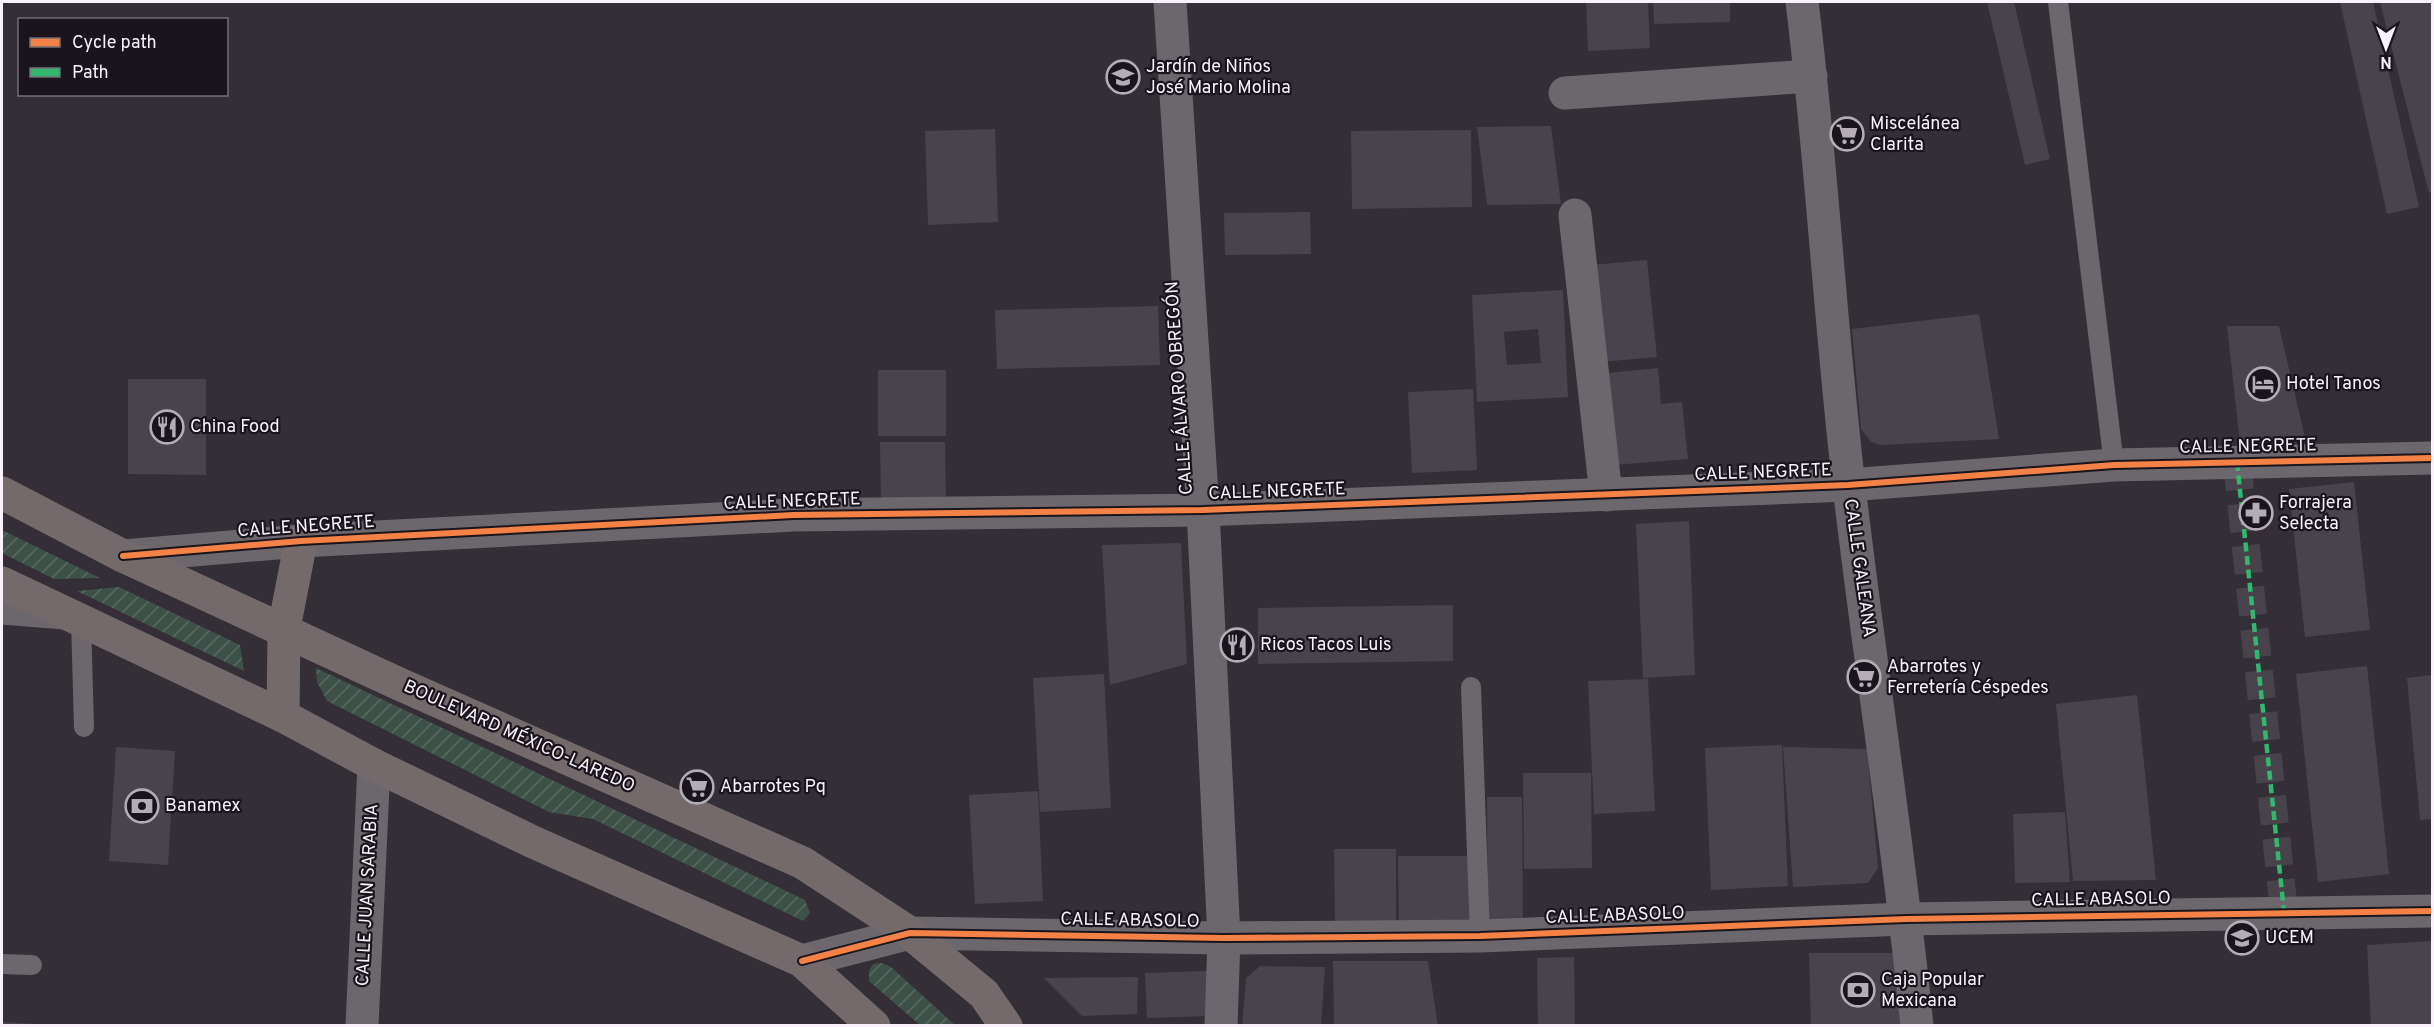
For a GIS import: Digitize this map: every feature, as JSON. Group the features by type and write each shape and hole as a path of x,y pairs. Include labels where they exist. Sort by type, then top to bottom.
{"main road":[{"name":"BOULEVARD MÉXICO-LAREDO","path":"2,492 123,556 284,628 397,683 803,863 910,933 984,994 1006,1026"},
{"path":"283,716 284,628 301,541"},
{"path":"2,583 283,716 374,765 533,842 802,961 874,1026"}],"street":[{"name":"CALLE ÁLVARO OBREGÓN","path":"1170,2 1203,510 1224,938 1221,1026"},
{"name":"CALLE GALEANA","path":"1802,2 1811,76 1848,485 1906,919 1917,1026"},
{"path":"1566,93 1811,76"},
{"path":"1575,215 1606,495"},
{"name":"CALLE NEGRETE","path":"123,556 301,541 793,515 1203,510 1848,485 2114,465 2433,458"},
{"path":"2,608 73,617"},
{"name":"CALLE JUAN SARABIA","path":"362,1026 374,765"},
{"name":"CALLE ABASOLO","path":"802,961 910,933 1224,938 1480,936 1906,919 2433,911"}],"lane":[{"path":"2058,2 2114,465"},
{"path":"73,617 84,727"},
{"path":"1471,687 1480,936"},
{"path":"2,964 33,965"}],"green space":[{"path":"2,530 100,578 54,579 2,553"},
{"path":"119,587 240,645 244,671 77,591"},
{"path":"316,668 805,900 810,913 803,921 593,819 549,812 327,701 317,682"},
{"path":"882,963 891,967 955,1025 920,1025 869,981 869,972 873,964"}],"building":[{"path":"1586,2 1648,2 1650,48 1588,51"},
{"path":"1653,2 1730,2 1730,22 1654,24"},
{"path":"1987,2 2014,2 2050,159 2025,165"},
{"path":"2340,2 2373,2 2419,207 2387,214"},
{"path":"2380,2 2432,2 2432,192 2429,193"},
{"path":"1551,126 1561,204 1487,205 1477,127"},
{"path":"995,129 998,222 928,225 925,131"},
{"path":"1471,130 1472,207 1352,209 1351,131"},
{"path":"1310,212 1311,254 1225,255 1224,213"},
{"path":"1647,260 1657,357 1600,362 1591,265"},
{"path":"1563,290 1568,397 1477,402 1472,295","holes":["1538,329 1541,363 1507,365 1504,332"]},
{"path":"1158,306 1160,365 997,369 995,310"},
{"path":"1979,314 1999,439 1881,445 1871,442 1861,429 1852,329"},
{"name":"Hotel Tanos","path":"2227,326 2279,326 2306,442 2240,443"},
{"path":"1658,368 1661,404 1682,402 1688,459 1614,465 1606,373"},
{"path":"878,370 946,370 946,436 878,436"},
{"name":"China Food","path":"128,379 206,379 206,475 128,474"},
{"path":"1473,389 1477,470 1412,473 1408,392"},
{"path":"880,442 945,442 946,499 881,500"},
{"path":"2354,482 2370,630 2305,637 2289,489"},
{"path":"1689,521 1695,675 1643,678 1636,524"},
{"path":"1181,543 1187,664 1110,685 1102,545"},
{"path":"1453,605 1453,661 1258,664 1258,608"},
{"path":"2367,666 2389,874 2318,882 2296,674"},
{"path":"1104,674 1111,808 1040,812 1033,678"},
{"path":"2432,675 2432,819 2420,820 2407,678"},
{"path":"1648,679 1655,811 1594,814 1588,681"},
{"path":"2137,695 2156,880 2073,881 2056,704"},
{"path":"1782,745 1788,886 1711,890 1705,748"},
{"name":"Banamex","path":"116,747 175,751 168,865 109,861"},
{"path":"1783,747 1867,749 1878,868 1868,883 1793,887"},
{"path":"1523,773 1591,773 1592,868 1524,869"},
{"path":"1038,791 1043,901 975,904 969,795"},
{"path":"1487,797 1522,797 1523,923 1488,924"},
{"path":"2065,812 2070,882 2015,883 2013,814"},
{"path":"1334,849 1396,849 1396,926 1335,926"},
{"path":"1398,856 1486,856 1486,924 1399,926"},
{"path":"2432,941 2432,1026 2371,1026 2367,945"},
{"path":"1809,953 1896,953 1902,1026 1811,1026"},
{"path":"1574,957 1575,1026 1538,1026 1537,958"},
{"path":"1333,961 1428,961 1438,1026 1334,1026"},
{"path":"1260,966 1325,967 1321,1026 1242,1026 1246,978"},
{"path":"1207,971 1209,1016 1147,1018 1145,973"},
{"path":"1138,977 1137,1014 1082,1016 1044,978"},
{"path":"2,1022 35,1024 35,1026 2,1026"}],"tunnel":[{"path":"2237,462 2284,912"}],"marked path":[{"path":"2237,462 2284,912"}],"cycle path":[{"path":"123,556 301,541 793,515 1203,510 1848,485 2114,465 2432,458"},
{"path":"802,961 910,933 1224,938 1480,936 1906,919 2432,911"}],"place":[{"name":"Jardín de Niños José Mario Molina","path":"1123,77"},
{"name":"Miscelánea Clarita","path":"1847,134"},
{"name":"Hotel Tanos","path":"2263,384"},
{"name":"China Food","path":"167,427"},
{"name":"Forrajera Selecta","path":"2256,513"},
{"name":"Ricos Tacos Luis","path":"1237,645"},
{"name":"Abarrotes y Ferretería Céspedes","path":"1864,677"},
{"name":"Abarrotes Pq","path":"697,787"},
{"name":"Banamex","path":"142,806"},
{"name":"UCEM","path":"2242,938"},
{"name":"Caja Popular Mexicana","path":"1858,990"}]}
